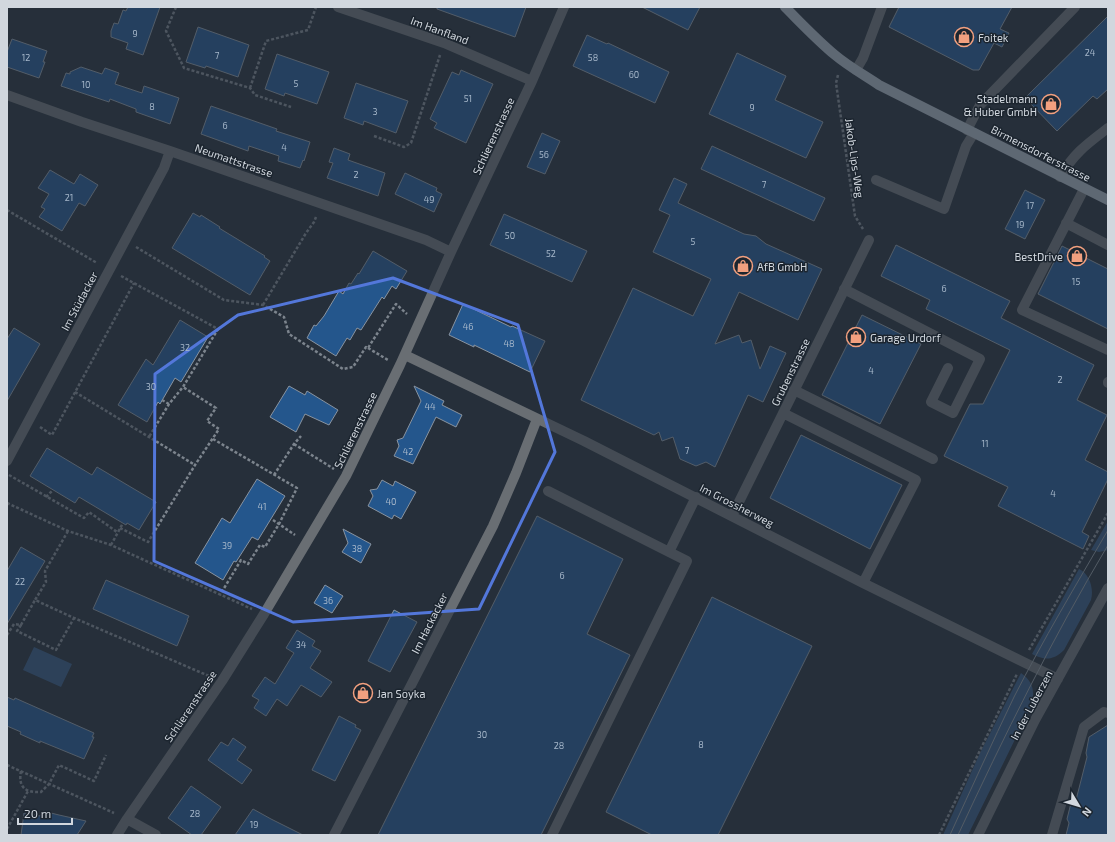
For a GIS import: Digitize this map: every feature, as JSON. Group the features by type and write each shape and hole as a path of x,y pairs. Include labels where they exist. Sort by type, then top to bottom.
{"main road":[{"name":"Birmensdorferstrasse","path":"786,7 831,51 879,85 1108,200"}],"street":[{"name":"Im Hanfland","path":"338,7 362,11 532,80"},
{"name":"Schlierenstrasse","path":"117,835 127,818 222,681 307,543 346,476 405,355 451,252 532,80 564,7"},
{"path":"856,70 863,58 882,7"},
{"path":"876,180 944,209 980,105 1075,7"},
{"name":"Neumattstrasse","path":"7,95 426,240 451,252"},
{"path":"1060,177 1067,164 1077,152 1108,128"},
{"name":"Im Stüdacker","path":"7,461 164,168 170,151"},
{"path":"1084,189 1022,310 1108,350"},
{"path":"1066,223 1108,245"},
{"name":"Grubenstrasse","path":"732,516 869,240"},
{"path":"844,289 980,359 953,413 931,402 948,368"},
{"name":"Im Grossherweg","path":"405,355 696,497 863,583 1058,679"},
{"path":"794,390 933,459"},
{"path":"783,413 916,480 863,583"},
{"name":"Im Hackacker","path":"334,835 493,526 516,473 536,418"},
{"path":"548,491 687,561 552,835"},
{"path":"669,552 696,497"},
{"name":"In der Luberzen","path":"978,835 1028,734 1108,588"},
{"path":"1052,835 1084,727 1104,712 1108,713"},
{"path":"127,818 156,835"}],"path":[{"path":"176,7 166,31 184,68 250,88 255,94 291,107"},
{"path":"250,88 266,41 308,30 316,7"},
{"path":"374,136 404,147 411,143 444,43"},
{"name":"Jakob-Lips-Weg","path":"838,75 836,83 855,216 869,240"},
{"path":"263,305 314,222 321,204"},
{"path":"7,210 110,270 218,330 183,387 169,404 149,437"},
{"path":"125,241 224,300 263,305 284,317 289,334 343,369 353,368 366,347 368,348 396,304 406,314"},
{"path":"29,421 52,435 134,283"},
{"path":"368,348 388,360"},
{"path":"120,528 148,542 195,465 219,430 207,421 216,408 183,387"},
{"path":"76,392 195,465"},
{"path":"162,400 169,404"},
{"path":"274,475 294,444 301,436"},
{"path":"213,439 297,488 265,548 260,545 248,564 240,559 220,595"},
{"path":"294,444 334,469"},
{"path":"7,474 84,518 88,512 117,532"},
{"path":"46,497 52,491"},
{"path":"7,503 68,532 110,545 254,609"},
{"path":"273,520 298,536"},
{"path":"110,545 123,523"},
{"path":"68,532 45,571 46,582 17,631 56,650 74,618"},
{"path":"35,600 212,677"},
{"path":"7,635 14,624 21,625"},
{"path":"21,771 20,779 22,786 28,791 40,792 49,784 59,765 94,781 106,756"},
{"path":"7,765 116,814"},
{"path":"7,829 28,791"}],"highlighted area":[{"path":"393,278 518,325 555,452 479,609 293,622 154,561 155,374 238,315"}],"shaded area":[{"path":"1108,521 1108,550 1099,552 1091,550"},
{"path":"1079,569 1086,574 1090,582 1092,596 1064,650 1053,658 1041,658 1032,654"},
{"path":"34,647 72,664 61,687 23,670"},
{"path":"1021,673 1029,681 1033,690 1029,711 968,835 943,835 980,753"}],"building":[{"path":"128,7 160,7 143,55 126,49 128,43 111,37 111,31 114,23 118,24 123,10 126,11"},
{"path":"437,7 526,7 515,37 437,9"},
{"path":"642,7 700,7 688,30"},
{"name":"Foitek","path":"899,7 1012,7 1000,29 1009,33 1002,47 994,43 979,70 973,70 889,27"},
{"path":"1108,16 1108,89 1097,99 1093,96 1057,131 1029,102 1031,100 1027,96"},
{"path":"198,27 249,45 238,77 206,66 205,68 186,62"},
{"path":"587,35 607,44 608,43 669,72 655,103 573,66"},
{"path":"12,39 47,51 43,62 45,62 39,78 7,67 7,52"},
{"path":"737,53 786,76 775,100 823,122 806,158 709,114"},
{"path":"277,54 329,72 317,104 285,93 284,96 265,89"},
{"path":"81,67 102,74 105,68 119,73 115,84 142,93 144,86 179,98 170,124 136,112 136,109 110,99 109,102 61,86 66,73 70,74 70,72"},
{"path":"461,70 493,84 466,143 434,128 437,123 430,119 452,72 459,75"},
{"path":"356,83 408,101 396,133 364,121 363,125 344,118"},
{"path":"211,106 277,129 276,131 310,142 304,161 303,160 300,168 278,161 279,156 249,146 248,151 201,134"},
{"path":"542,133 560,141 545,174 527,167"},
{"path":"712,146 825,198 814,221 701,169"},
{"path":"334,148 350,154 348,160 385,173 378,196 327,178 333,163 329,162"},
{"path":"50,170 74,184 80,174 98,185 85,206 79,203 62,231 39,217 45,209 41,207 49,194 38,188"},
{"path":"405,173 437,188 436,191 442,194 434,212 395,194"},
{"path":"674,178 687,184 678,203 744,234 756,236 766,244 822,269 798,320 739,292 715,344 739,335 742,343 751,340 760,369 770,346 786,353 763,402 748,395 715,467 706,462 696,466 680,459 673,437 662,441 659,432 654,435 581,400 633,288 693,316 711,279 653,252 670,215 659,210"},
{"path":"1025,190 1045,200 1025,239 1005,229"},
{"path":"193,213 200,217 201,215 220,227 219,228 265,256 264,257 270,261 250,295 172,248"},
{"path":"504,214 587,251 572,282 490,245"},
{"path":"896,245 1010,301 1001,318 1094,365 1077,400 1107,415 1085,460 1108,472 1108,479 1082,532 1089,536 1083,549 998,506 1008,487 944,456 970,404 983,404 1010,350 926,309 930,300 881,276"},
{"path":"1062,246 1108,269 1108,329 1038,294"},
{"path":"373,251 407,271 396,289 392,286 384,299 382,297 361,330 357,328 350,340 347,338 336,356 307,338 314,325 316,326 324,316 339,291 343,294 349,283 351,284 358,273 359,274"},
{"path":"463,304 511,327 512,326 545,341 530,372 474,345 474,347 449,335"},
{"path":"862,315 921,344 880,424 822,395"},
{"path":"180,320 208,337 181,382 175,378 160,404 158,402 147,422 118,405 146,359 153,365"},
{"path":"14,328 40,344 7,401 7,339"},
{"path":"289,386 305,395 307,391 338,410 329,425 305,414 296,432 270,417"},
{"path":"414,386 444,401 442,405 462,415 456,427 436,417 413,464 394,456 399,446 397,440 403,438 421,401"},
{"path":"801,435 902,485 870,549 770,498"},
{"path":"47,448 92,475 97,467 156,502 139,530 127,523 126,525 79,497 75,503 30,476"},
{"path":"257,479 285,496 258,540 252,537 236,562 234,561 223,580 195,563 222,518 230,523"},
{"path":"382,480 393,486 395,481 416,492 401,519 394,515 392,519 368,506 373,496 370,490 377,489"},
{"path":"537,516 623,559 587,634 630,655 541,835 378,835"},
{"path":"343,529 371,544 361,563 342,552 348,543"},
{"path":"21,547 45,561 7,624 7,571"},
{"path":"106,580 189,616 177,646 93,609"},
{"path":"325,585 343,596 332,613 314,603"},
{"path":"712,597 812,646 718,835 652,835 606,812"},
{"path":"394,610 417,622 390,672 368,661"},
{"path":"297,630 315,641 312,646 321,651 310,668 332,682 321,697 301,685 287,706 277,699 266,716 254,708 259,700 252,696 265,677 275,684 294,653 286,648"},
{"path":"7,697 14,700 15,698 94,733 92,737 94,737 84,759 40,741 40,743 7,726"},
{"path":"339,716 356,725 355,727 361,730 335,781 312,770"},
{"path":"1108,725 1108,835 1066,835 1069,823 1067,819 1071,803 1076,800 1087,757 1086,753 1089,737"},
{"path":"233,738 246,747 237,760 252,770 242,784 208,760 221,742 228,746"},
{"path":"191,786 221,807 201,835 192,835 168,818"},
{"path":"253,809 271,819 303,835 235,835"},
{"path":"43,811 86,821 77,835 21,835 24,813 40,816"}],"tram line":[{"path":"950,835 1014,697 1048,634 1108,530"},
{"path":"958,835 1029,688 1067,616 1108,545"}],"place":[{"name":"Foitek","path":"964,37"},
{"name":"Stadelmann & Huber GmbH","path":"1051,104"},
{"name":"BestDrive","path":"1077,256"},
{"name":"AfB GmbH","path":"743,266"},
{"name":"Garage Urdorf","path":"856,337"},
{"name":"Jan Soyka","path":"363,693"}]}
